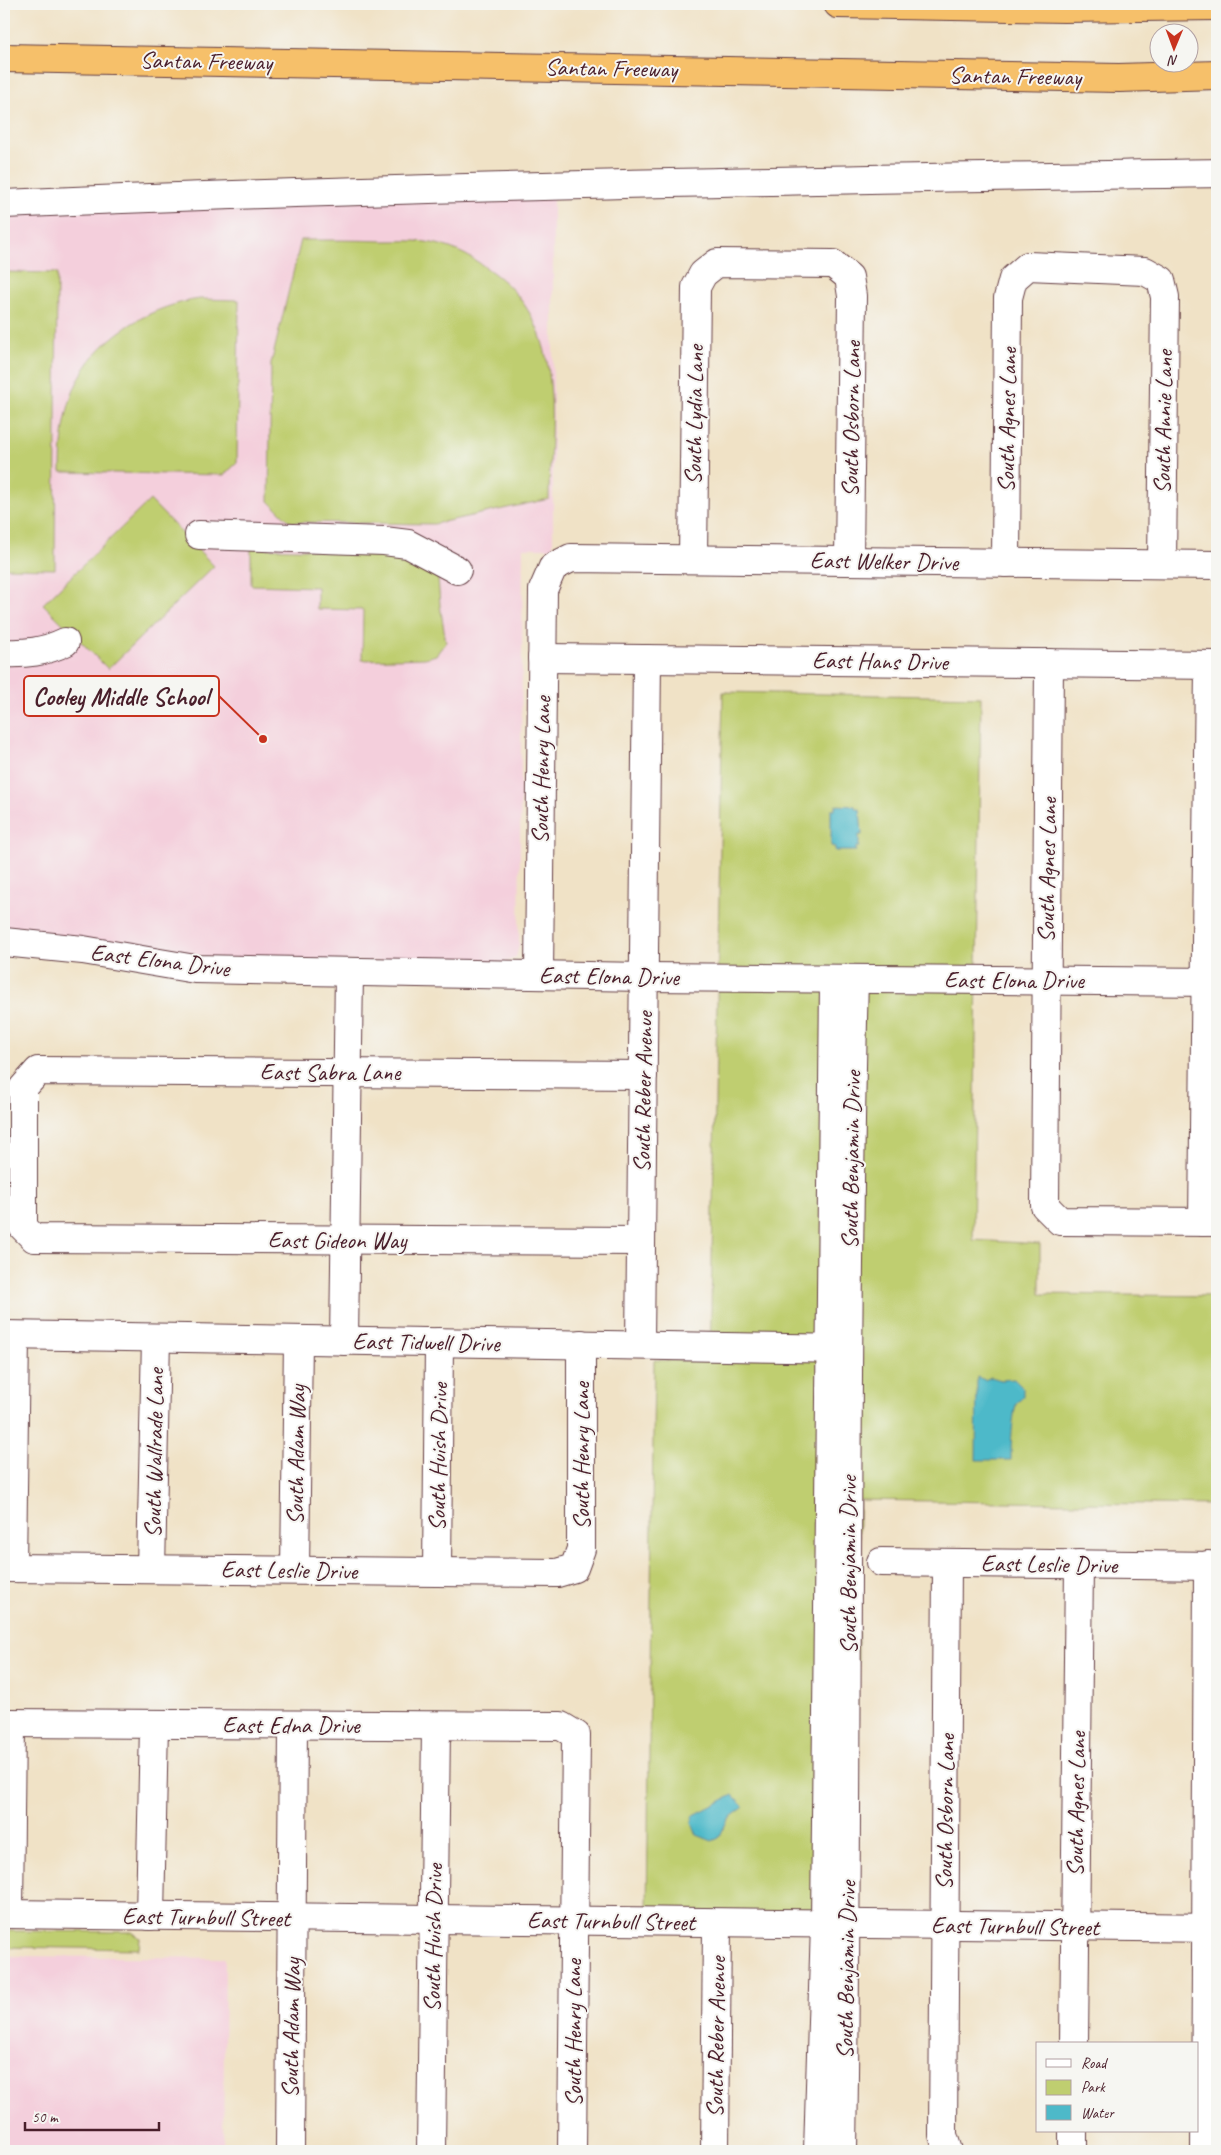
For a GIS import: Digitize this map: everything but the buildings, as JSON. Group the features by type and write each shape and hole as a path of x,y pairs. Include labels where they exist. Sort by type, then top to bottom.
{"highway":[{"path":"838,4 1064,8 1217,6"},
{"name":"Santan Freeway","path":"4,58 1119,78 1217,75"}],"street":[{"path":"4,204 653,184 1217,173"},
{"name":"South Osborn Lane","path":"703,274 717,263 833,264 849,277 852,296 850,561"},
{"name":"South Annie Lane","path":"1013,279 1028,266 1146,270 1161,280 1164,297 1162,564"},
{"name":"South Lydia Lane","path":"693,559 696,287 703,274"},
{"name":"South Agnes Lane","path":"1006,563 1008,298 1013,279"},
{"path":"199,535 384,541 408,544 457,570"},
{"name":"East Welker Drive","path":"553,567 571,558 1217,565"},
{"name":"South Henry Lane","path":"538,975 543,590 553,567"},
{"path":"4,653 26,654 48,650 65,642"},
{"name":"East Hans Drive","path":"542,658 1213,665"},
{"name":"South Reber Avenue","path":"640,1345 645,977 646,659"},
{"name":"South Agnes Lane","path":"1049,663 1045,1206 1060,1221 1210,1222"},
{"path":"1210,1222 1213,665"},
{"name":"East Elona Drive","path":"4,942 83,950 195,969 645,977 1212,982"},
{"path":"344,1341 349,972"},
{"name":"South Benjamin Drive","path":"843,2151 836,1923 839,1349 844,979"},
{"name":"East Sabra Lane","path":"34,1238 23,1227 23,1088 38,1071 643,1075"},
{"name":"East Gideon Way","path":"34,1238 641,1241"},
{"path":"8,1568 9,1336"},
{"name":"East Tidwell Drive","path":"9,1336 839,1349"},
{"name":"South Wallrade Lane","path":"152,1569 156,1338"},
{"name":"South Adam Way","path":"295,1570 298,1340"},
{"name":"South Huish Drive","path":"437,1572 439,1342"},
{"name":"South Henry Lane","path":"574,1568 581,1549 581,1344"},
{"name":"East Leslie Drive","path":"881,1562 1213,1566"},
{"name":"South Osborn Lane","path":"947,1563 943,1925 944,2135 948,2151"},
{"name":"South Agnes Lane","path":"1074,2042 1079,1564"},
{"path":"1204,2151 1212,1928 1213,1566"},
{"name":"East Leslie Drive","path":"8,1568 557,1573 574,1568"},
{"path":"6,1914 8,1723"},
{"name":"East Edna Drive","path":"8,1723 561,1726 576,1735"},
{"path":"150,1916 154,1724"},
{"name":"South Adam Way","path":"290,2151 293,1726"},
{"name":"South Huish Drive","path":"431,2151 436,1726"},
{"name":"South Henry Lane","path":"572,2151 576,1735"},
{"name":"East Turnbull Street","path":"6,1914 1212,1928"},
{"name":"South Reber Avenue","path":"715,2151 718,1923"},
{"name":"South Benjamin Drive","path":"818,2151 836,1923"},
{"path":"1073,2132 1073,2151"}],"shaded area":[{"path":"553,195 553,548 523,548 519,944 516,958 502,963 230,960 4,931 4,211"},
{"path":"4,1956 225,1958 223,2151 4,2151"}],"green space":[{"path":"301,240 421,241 434,243 451,248 474,259 514,291 531,316 543,344 549,373 551,435 549,499 434,524 290,522 269,501 271,364"},
{"path":"4,272 57,273 55,569 4,568"},
{"path":"200,299 239,300 237,463 224,475 61,472 63,434 71,398 81,375 91,360 103,346 132,323 165,308"},
{"path":"150,500 214,566 108,669 43,604"},
{"path":"251,548 393,551 424,567 438,577 446,642 436,655 425,658 362,660 363,610 317,609 317,587 251,585"},
{"path":"723,692 981,697 973,1240 1040,1244 1040,1294 1217,1296 1217,1505 859,1500 856,1914 647,1912 654,1360 710,1361"},
{"path":"4,1931 132,1932 140,1938 139,1949 4,1947"}],"water":[{"path":"835,805 855,806 856,809 860,809 862,835 859,835 859,847 856,847 856,851 835,851 835,847 831,846 831,809 835,809"},
{"path":"977,1377 985,1380 991,1377 1001,1380 1014,1379 1023,1388 1023,1397 1016,1404 1011,1460 976,1460"},
{"path":"733,1795 744,1807 728,1819 719,1838 712,1841 697,1835 692,1822 694,1815"}],"place":[{"name":"Cooley Middle School","path":"263,739"}]}
